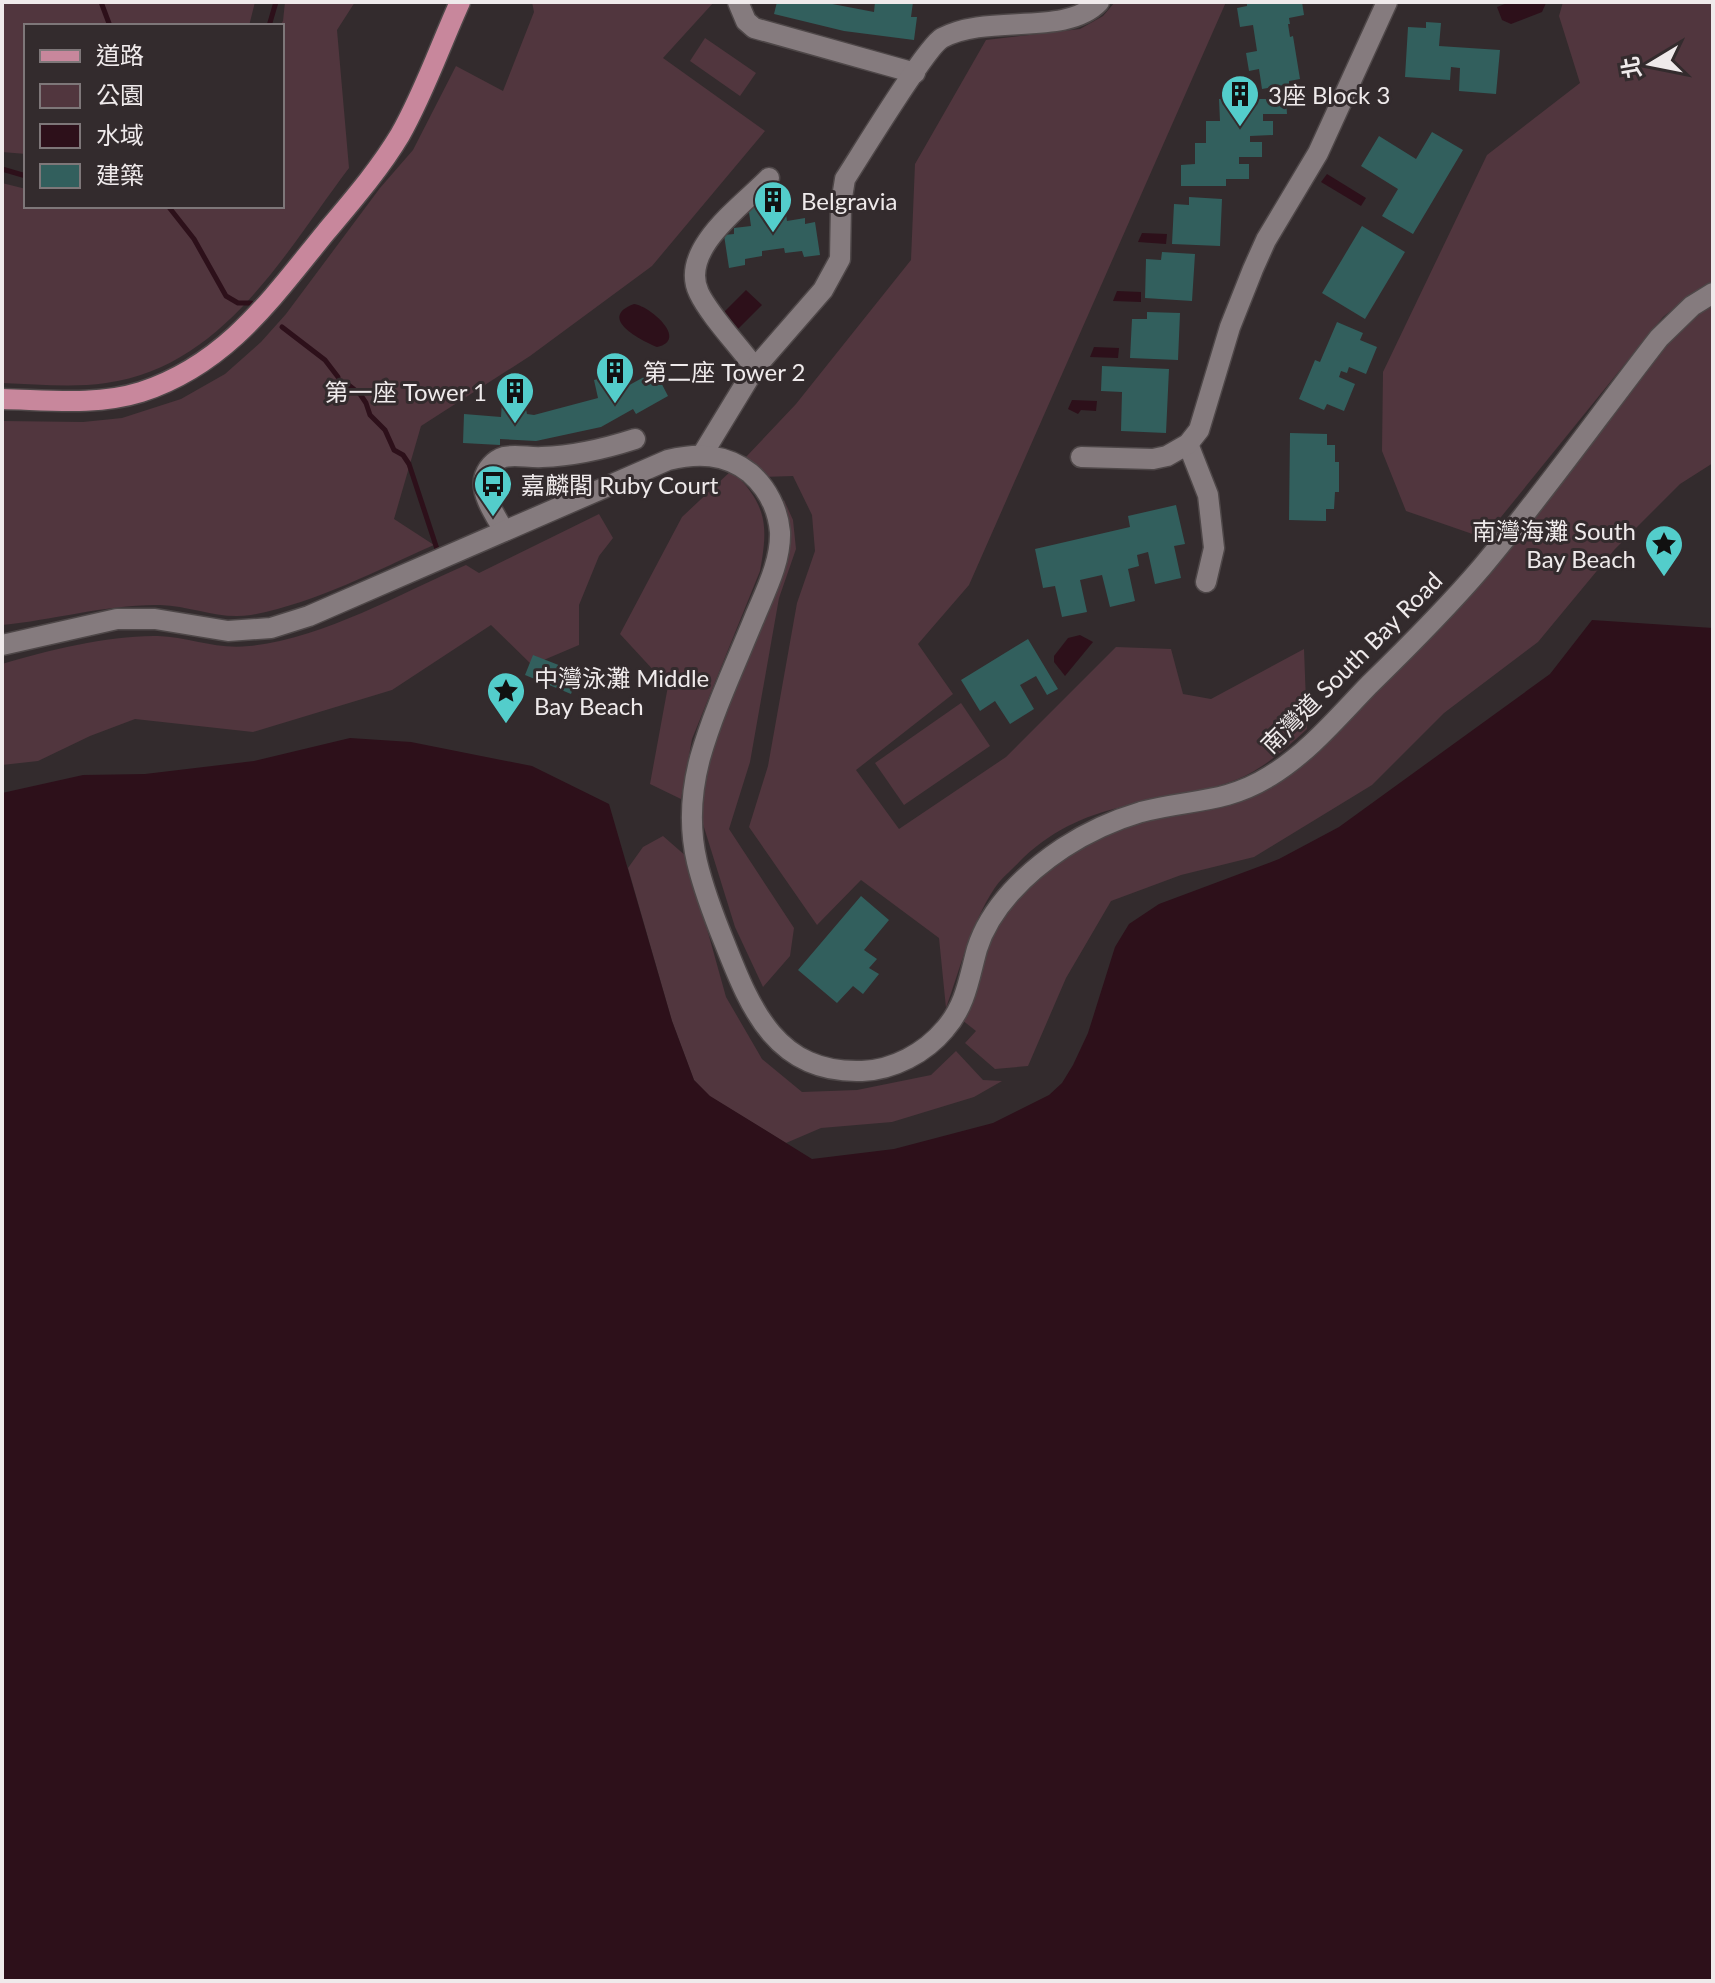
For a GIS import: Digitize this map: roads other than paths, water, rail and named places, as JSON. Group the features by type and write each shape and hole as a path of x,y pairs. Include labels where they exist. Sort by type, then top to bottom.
{"main road":[{"path":"2,399 94,400 130,395 186,373 221,350 270,301 388,154 413,109 460,2"}],"street":[{"path":"738,2 746,21 754,28 915,73"},
{"path":"702,455 755,368 823,290 840,259 841,204 845,179 939,39 969,28 1065,20 1086,13 1099,2"},
{"path":"1081,457 1153,459 1167,456 1188,444 1199,430 1230,327 1266,240 1318,153 1387,2"},
{"path":"755,368 700,296 694,274 695,262 706,242 769,178"},
{"name":"南灣道 South Bay Road","path":"2,645 131,618 228,631 271,628 309,616 668,460 702,455 732,462 753,476 772,502 780,534 771,576 710,729 697,770 692,832 702,881 741,983 753,1010 768,1031 807,1060 843,1070 867,1071 891,1065 917,1053 944,1030 964,998 977,950 991,920 1017,887 1050,858 1078,839 1127,817 1155,809 1211,801 1252,787 1279,771 1306,749 1423,632 1478,571 1659,338 1692,306 1713,293"},
{"path":"504,531 485,493 483,481 495,461 506,456 542,457 589,452 635,439"},
{"path":"1188,444 1208,495 1214,548 1206,582"}],"water":[{"path":"1510,2 1546,3 1542,12 1511,24 1502,20 1497,7"},
{"path":"1327,174 1366,198 1361,206 1321,182"},
{"path":"1142,233 1167,234 1166,244 1138,242"},
{"path":"746,290 762,305 736,331 720,316"},
{"path":"1117,291 1141,292 1141,302 1113,301"},
{"path":"634,304 649,311 664,324 669,338 666,343 657,347 642,340 621,322 619,316 623,310"},
{"path":"1094,347 1119,348 1118,358 1090,357"},
{"path":"1072,400 1097,401 1096,411 1081,410 1078,414 1068,409"},
{"path":"1592,620 1713,628 1713,1981 2,1981 2,793 83,775 145,774 254,761 350,738 411,742 532,766 609,804 672,1021 694,1080 710,1096 812,1159 894,1149 993,1123 1049,1095 1062,1083 1088,1033 1115,947 1129,924 1159,904 1279,859 1339,827 1550,674"},
{"path":"1080,635 1093,642 1065,676 1054,662 1054,656 1068,638"}],"waterway":[{"path":"101,2 109,24"},
{"path":"270,24 276,2"},
{"path":"2,169 24,175"},
{"path":"170,208 194,239 226,296 238,303 251,303"},
{"path":"282,327 325,360 338,377"},
{"path":"346,383 360,394 370,415 385,430 394,450 403,455 409,464 437,549"}],"place":[{"name":"3座 Block 3","path":"1240,128"},
{"name":"Belgravia","path":"773,234"},
{"name":"第二座 Tower 2","path":"615,405"},
{"name":"第一座 Tower 1","path":"515,425"},
{"name":"嘉麟閣 Ruby Court","path":"493,518"},
{"name":"南灣海灘 South Bay Beach","path":"1664,578"},
{"name":"中灣泳灘 Middle Bay Beach","path":"506,725"}]}
